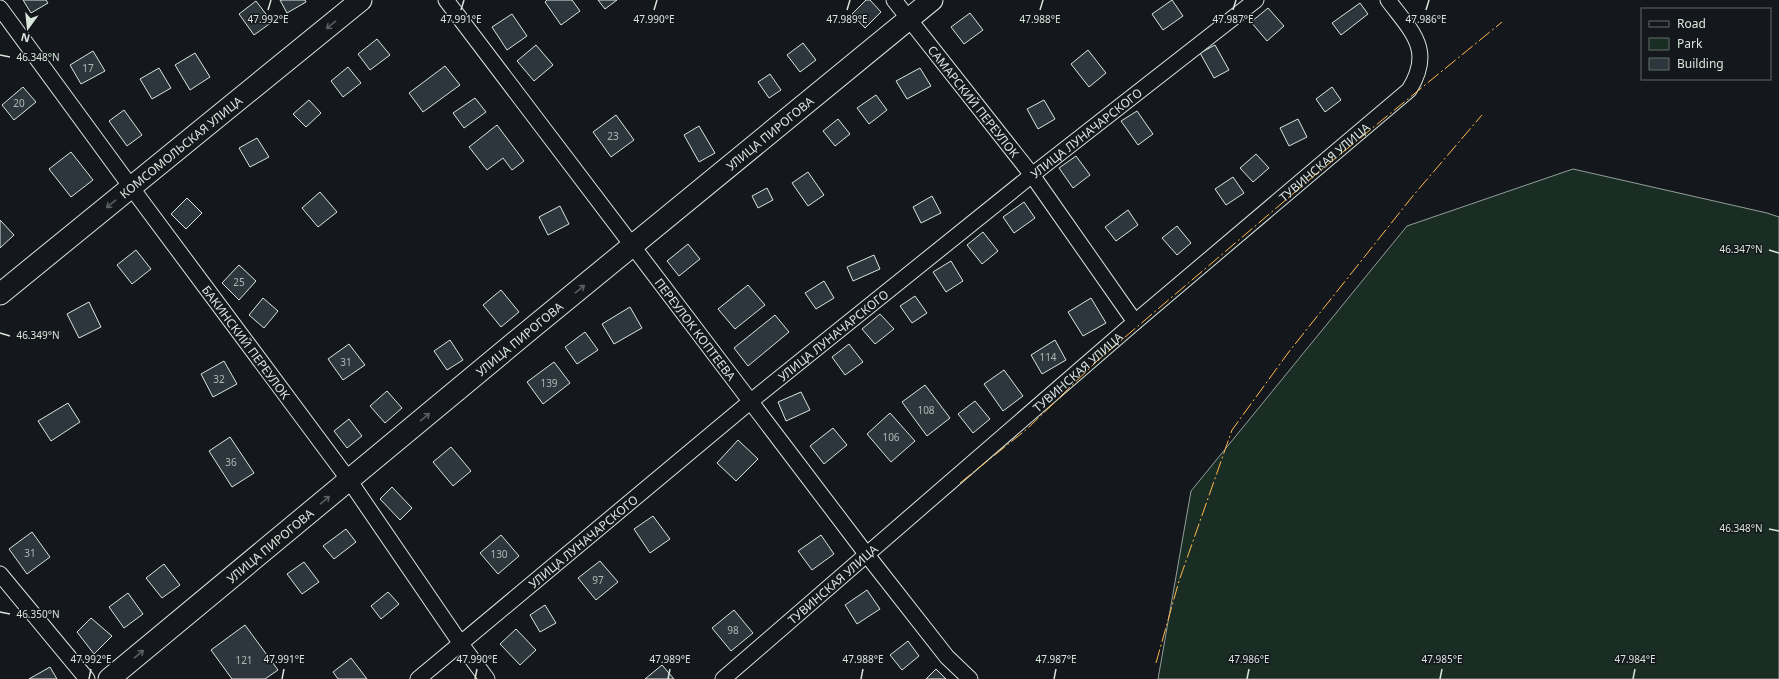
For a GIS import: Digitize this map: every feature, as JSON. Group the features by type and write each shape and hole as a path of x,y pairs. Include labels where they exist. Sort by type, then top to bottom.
{"main road":[{"name":"КОМСОМОЛЬСКАЯ УЛИЦА","path":"0,294 361,0"},
{"name":"УЛИЦА ПИРОГОВА","path":"109,679 633,245 932,0"}],"street":[{"name":"ПЕРЕУЛОК КОПТЕЕВА","path":"446,0 867,555 947,657 970,679"},
{"name":"САМАРСКИЙ ПЕРЕУЛОК","path":"894,0 908,20 1032,175 1135,322"},
{"name":"УЛИЦА ЛУНАЧАРСКОГО","path":"418,679 751,401 1032,175 1256,0"},
{"name":"ТУВИНСКАЯ УЛИЦА","path":"723,679 1135,322 1409,90 1418,76 1420,47 1415,36 1388,0"},
{"name":"БАКИНСКИЙ ПЕРЕУЛОК","path":"0,8 131,188 349,480 461,644 487,679"},
{"path":"0,574 87,679"}],"green space":[{"path":"1573,169 1779,217 1779,679 1158,679 1191,491 1407,226"}],"building":[{"path":"23,0 46,0 48,3 31,13"},
{"path":"280,0 305,0 306,2 287,13"},
{"path":"547,0 572,0 580,11 561,25 545,2"},
{"path":"598,0 617,0 605,9"},
{"path":"866,0 870,0 881,12 865,28 852,14"},
{"path":"1172,0 1183,16 1163,30 1152,14"},
{"path":"256,1 272,22 254,35 239,14"},
{"path":"1360,3 1368,14 1341,35 1332,23"},
{"path":"1268,8 1284,26 1267,41 1251,22"},
{"path":"970,13 983,30 964,44 951,27"},
{"path":"512,14 527,36 507,50 492,27"},
{"path":"377,39 390,55 370,70 358,54"},
{"path":"803,43 816,60 800,72 787,55"},
{"path":"536,45 553,65 534,81 517,61"},
{"path":"1215,45 1229,70 1214,78 1200,53"},
{"path":"1088,50 1106,73 1089,87 1071,64"},
{"path":"93,51 105,71 81,84 70,65"},
{"path":"195,53 210,77 190,90 175,65"},
{"path":"445,66 460,85 423,112 409,93"},
{"path":"348,67 361,83 343,97 331,81"},
{"path":"159,68 171,88 152,99 140,79"},
{"path":"920,68 931,86 907,99 896,81"},
{"path":"770,74 781,90 769,98 758,82"},
{"path":"23,87 36,102 14,120 2,105"},
{"path":"1332,87 1341,100 1325,112 1316,99"},
{"path":"876,95 887,110 869,124 857,108"},
{"path":"475,98 486,112 464,128 453,113"},
{"path":"309,100 321,113 306,127 293,114"},
{"path":"1044,100 1055,119 1038,129 1027,109"},
{"path":"124,110 142,135 127,146 109,121"},
{"path":"1137,111 1153,134 1138,145 1121,121"},
{"path":"616,115 634,140 611,157 593,132"},
{"path":"838,119 850,134 835,146 823,131"},
{"path":"1298,119 1307,137 1289,146 1280,128"},
{"path":"497,125 524,161 512,170 503,158 487,170 469,147"},
{"path":"699,126 715,153 699,162 684,135"},
{"path":"257,138 269,157 250,167 239,148"},
{"path":"71,152 93,180 71,197 49,169"},
{"path":"1256,154 1269,168 1253,182 1240,168"},
{"path":"1076,156 1090,175 1073,188 1059,168"},
{"path":"808,172 824,195 808,206 792,183"},
{"path":"1233,177 1244,193 1226,205 1215,189"},
{"path":"767,188 773,200 758,208 752,196"},
{"path":"320,192 337,212 318,227 302,208"},
{"path":"932,196 941,213 921,223 913,207"},
{"path":"187,198 202,213 186,229 171,214"},
{"path":"1024,202 1035,218 1014,233 1003,217"},
{"path":"560,206 569,224 548,235 539,217"},
{"path":"1128,210 1138,225 1116,241 1105,227"},
{"path":"0,220 14,235 0,248"},
{"path":"1177,226 1191,243 1177,255 1162,238"},
{"path":"983,232 998,251 982,264 967,245"},
{"path":"688,244 700,259 679,276 667,261"},
{"path":"136,250 151,269 132,284 117,265"},
{"path":"874,255 880,269 853,281 847,267"},
{"path":"951,261 963,281 946,292 933,272"},
{"path":"239,265 256,281 239,300 222,283"},
{"path":"824,281 834,298 816,309 805,293"},
{"path":"748,285 765,305 735,329 718,309"},
{"path":"501,290 519,312 501,327 483,305"},
{"path":"915,296 927,313 912,323 900,306"},
{"path":"263,298 278,311 264,328 249,315"},
{"path":"1091,298 1106,323 1083,336 1068,312"},
{"path":"89,302 101,327 79,338 67,314"},
{"path":"630,307 642,328 614,344 602,324"},
{"path":"880,314 894,329 875,344 862,329"},
{"path":"775,315 789,332 748,366 734,348"},
{"path":"585,332 598,350 577,364 565,347"},
{"path":"450,340 463,360 447,370 434,351"},
{"path":"1055,340 1066,360 1042,374 1031,355"},
{"path":"349,344 365,365 343,380 328,359"},
{"path":"849,344 863,362 845,375 832,357"},
{"path":"224,361 237,384 213,397 201,374"},
{"path":"554,362 570,383 543,404 527,382"},
{"path":"1004,370 1023,396 1003,411 984,384"},
{"path":"925,385 950,418 927,436 902,402"},
{"path":"387,391 402,408 385,423 370,406"},
{"path":"801,392 810,410 786,421 778,402"},
{"path":"975,401 990,419 973,433 958,414"},
{"path":"68,403 80,422 51,441 38,421"},
{"path":"890,413 915,441 891,462 867,434"},
{"path":"349,419 362,436 347,448 334,431"},
{"path":"833,428 847,445 824,464 810,446"},
{"path":"230,437 254,473 232,487 209,451"},
{"path":"738,440 758,459 736,481 717,463"},
{"path":"451,447 471,471 453,486 433,462"},
{"path":"392,487 412,508 400,520 380,499"},
{"path":"653,516 670,539 650,553 634,529"},
{"path":"346,529 356,542 334,559 323,546"},
{"path":"32,532 50,557 27,574 9,549"},
{"path":"501,535 519,556 498,574 480,553"},
{"path":"821,535 834,554 812,570 798,551"},
{"path":"600,561 618,582 596,600 578,578"},
{"path":"304,562 319,582 302,594 287,574"},
{"path":"164,564 180,585 162,598 146,578"},
{"path":"867,590 880,609 857,624 845,605"},
{"path":"388,592 399,604 381,619 371,606"},
{"path":"128,593 143,614 124,628 109,607"},
{"path":"545,605 556,623 540,632 530,615"},
{"path":"734,610 753,633 731,651 712,628"},
{"path":"91,618 112,636 94,654 77,632"},
{"path":"245,625 278,670 265,679 232,679 211,650"},
{"path":"516,629 536,650 520,665 500,644"},
{"path":"908,641 919,656 902,670 890,655"},
{"path":"351,658 367,679 338,679 333,672"},
{"path":"662,665 674,679 645,679"},
{"path":"50,667 57,679 29,679"},
{"path":"936,669 946,679 926,679"}],"power":[{"path":"960,483 1027,429 1097,361 1315,175 1502,22"},
{"path":"1156,663 1179,581 1232,430 1288,353 1412,197 1482,115"}]}
